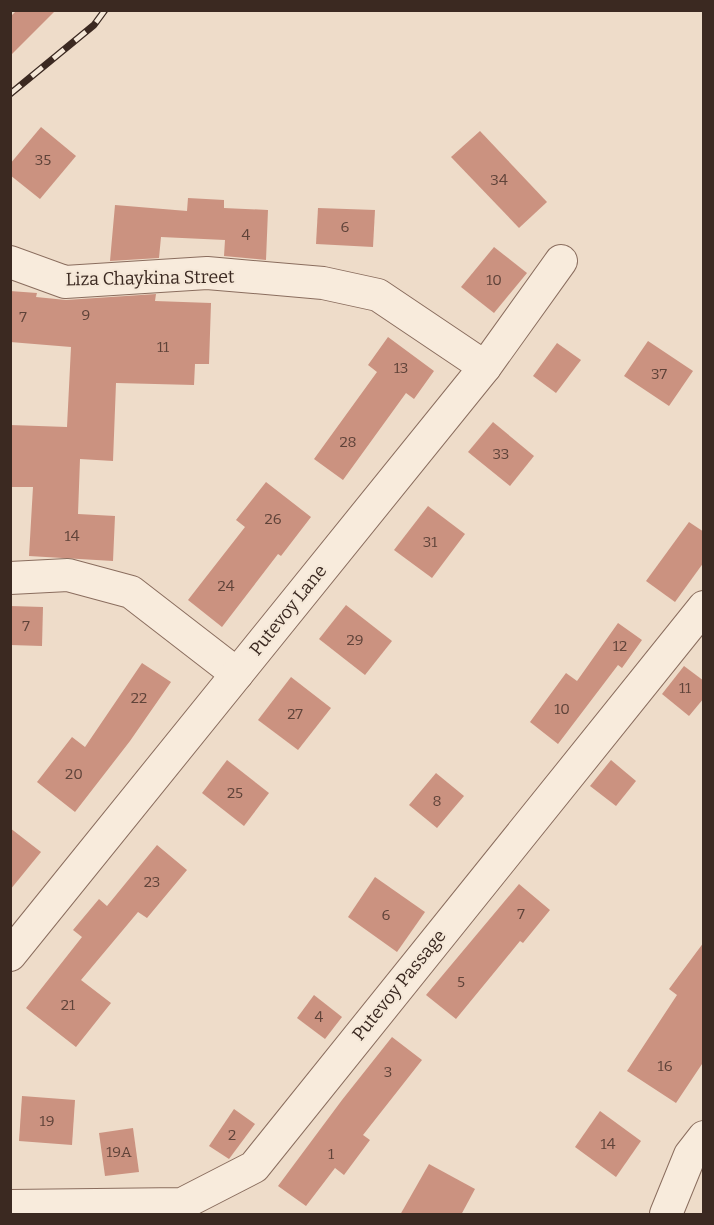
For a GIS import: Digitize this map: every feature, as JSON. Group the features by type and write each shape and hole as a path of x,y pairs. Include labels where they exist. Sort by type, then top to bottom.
{"street":[{"name":"Putevoy Lane","path":"10,955 485,367 561,261"},
{"name":"Liza Chaykina Street","path":"10,262 64,282 207,273 323,283 378,295 485,367"},
{"path":"10,578 68,575 131,592 237,674"},
{"name":"Putevoy Passage","path":"10,1206 182,1204 254,1167 704,607"},
{"path":"666,1215 690,1155 704,1137"}],"building":[{"path":"17,10 56,10 10,56 10,17"},
{"path":"41,127 76,156 40,199 10,175 10,164"},
{"path":"480,131 547,202 519,228 451,157"},
{"path":"188,198 224,200 224,208 268,210 266,260 224,256 225,240 161,237 159,258 110,261 115,205 187,211"},
{"path":"318,208 375,210 373,247 316,244"},
{"path":"494,247 527,273 494,313 461,287"},
{"path":"10,291 37,293 36,297 66,300 156,294 155,301 211,303 209,364 195,364 194,385 116,383 113,461 80,459 78,514 115,516 113,561 29,556 33,487 10,487 10,425 67,427 71,347 10,342"},
{"path":"388,337 434,371 414,399 406,393 343,480 314,459 377,372 368,365"},
{"path":"648,341 693,371 669,406 624,376"},
{"path":"557,343 581,360 556,393 533,376"},
{"path":"493,422 534,456 510,486 468,452"},
{"path":"266,482 311,517 281,556 278,554 222,627 188,600 245,527 236,520"},
{"path":"428,506 465,534 432,578 394,550"},
{"path":"689,522 704,532 704,562 675,602 646,581"},
{"path":"346,605 392,641 365,675 319,639"},
{"path":"10,606 43,607 42,646 10,645"},
{"path":"618,623 642,640 622,668 618,665 558,744 530,722 566,673 577,681"},
{"path":"142,663 171,682 130,741 75,812 37,782 72,737 85,747"},
{"path":"684,666 704,681 704,698 689,716 662,694"},
{"path":"291,677 331,708 298,750 258,720"},
{"path":"227,760 269,793 244,826 202,793"},
{"path":"611,760 636,781 616,806 590,786"},
{"path":"436,773 464,796 437,828 409,805"},
{"path":"10,828 41,852 10,890"},
{"path":"157,845 187,870 147,918 138,912 81,980 111,1003 76,1047 26,1008 82,937 73,930 99,899 107,906"},
{"path":"375,877 425,912 397,952 348,917"},
{"path":"519,884 550,910 523,943 520,941 456,1019 426,995"},
{"path":"704,942 704,1061 676,1103 627,1071 677,995 669,989"},
{"path":"314,995 342,1017 325,1039 297,1018"},
{"path":"392,1037 422,1060 363,1135 370,1140 344,1175 335,1168 306,1206 278,1186"},
{"path":"22,1096 75,1100 72,1145 19,1141"},
{"path":"234,1109 255,1124 229,1159 209,1146"},
{"path":"600,1111 641,1141 616,1177 575,1147"},
{"path":"133,1128 139,1172 105,1176 99,1133"},
{"path":"429,1164 475,1189 461,1215 400,1215"}],"railway":[{"path":"10,94 94,25 105,10"}]}
